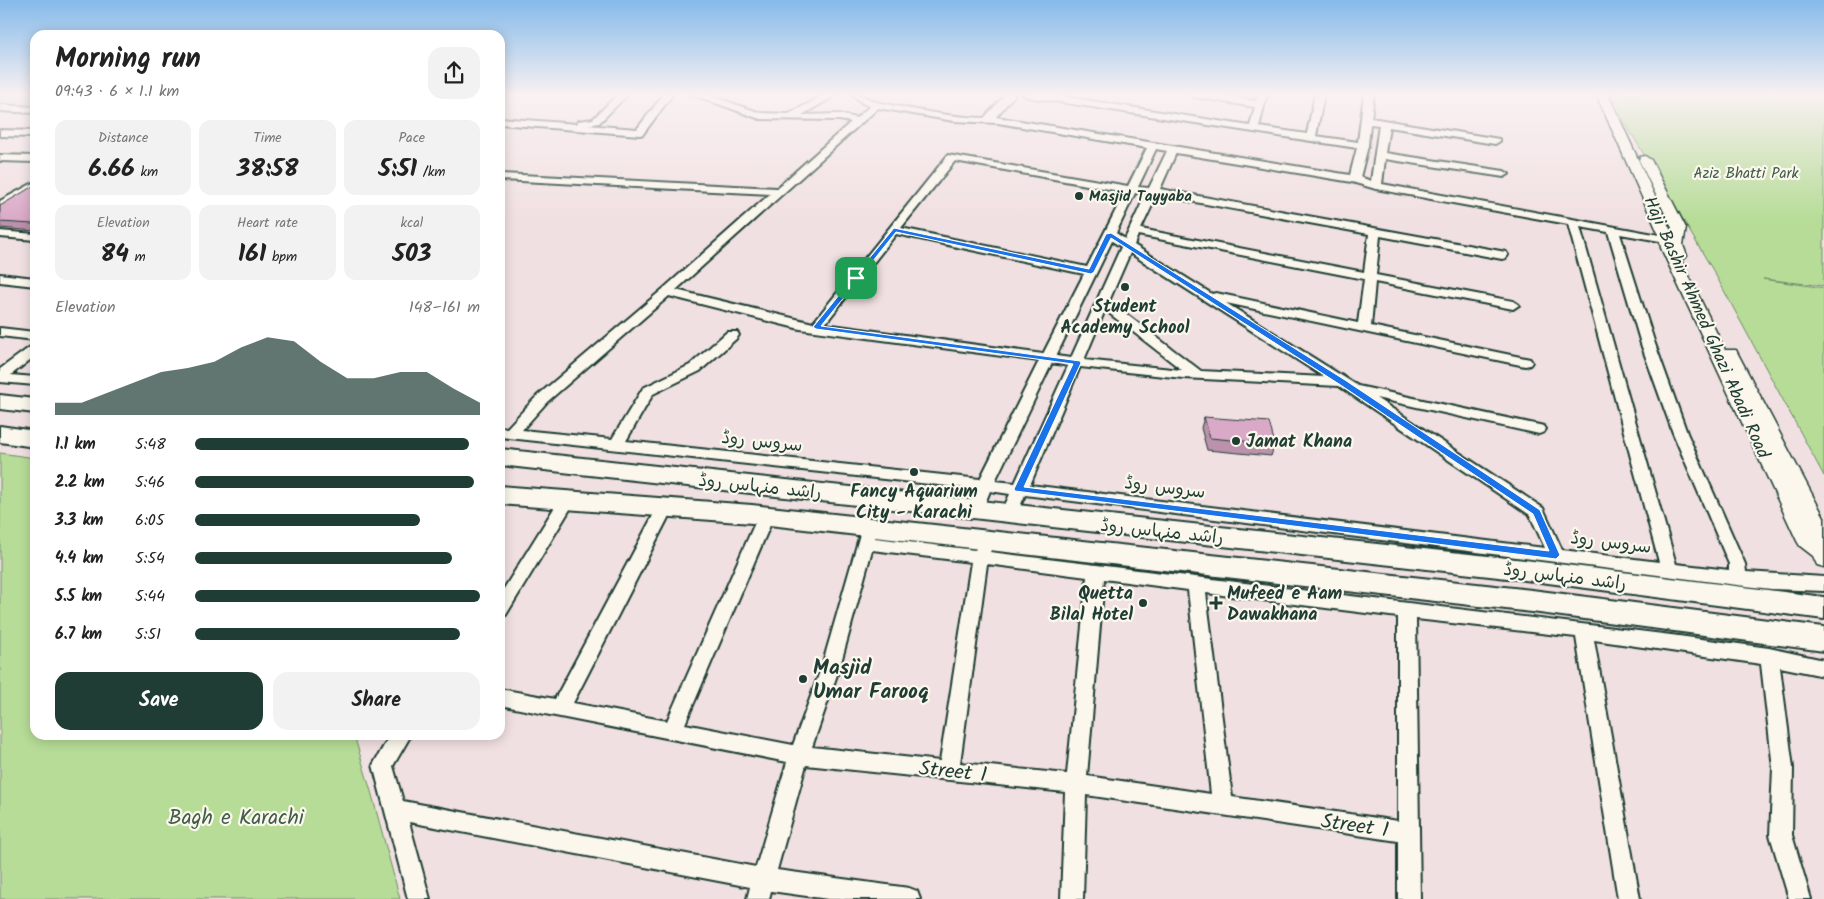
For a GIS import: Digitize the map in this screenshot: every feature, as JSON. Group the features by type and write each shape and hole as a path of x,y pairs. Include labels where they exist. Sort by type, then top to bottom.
{"main road":[{"path":"0,402 30,405"},
{"path":"0,434 30,438"},
{"name":"راشد منہاس روڈ","path":"505,458 1525,570 1824,608"},
{"name":"راشد منہاس روڈ","path":"505,495 766,516 867,536 1532,602 1771,645 1824,639"},
{"path":"1794,604 1824,603"},
{"path":"1771,645 1824,644"}],"street":[{"path":"505,432 667,292 841,136"},
{"path":"1077,136 1354,179 1371,185 1672,240"},
{"path":"1298,136 1363,146"},
{"path":"1354,179 1364,136"},
{"path":"1371,185 1381,155 1383,136"},
{"path":"1461,136 1494,141"},
{"name":"Haji Bashir Ahmed Ghazi Abadi Road","path":"1621,136 1666,235 1672,240 1731,385 1807,541 1824,550"},
{"name":"Haji Bashir Ahmed Ghazi Abadi Road","path":"1633,136 1679,228 1672,240"},
{"path":"975,509 985,485 1152,149"},
{"path":"1172,152 1350,185 1371,185"},
{"path":"1009,514 1018,489 1077,363 1128,244 1172,152"},
{"path":"1381,155 1504,174"},
{"path":"816,327 952,157 1131,190 1155,191 1502,255"},
{"path":"0,158 30,159"},
{"path":"0,166 14,158"},
{"path":"505,177 780,191"},
{"path":"0,206 30,188"},
{"path":"1573,223 1670,569"},
{"path":"894,230 1091,272"},
{"path":"1613,230 1651,353 1680,433 1736,564 1737,578"},
{"path":"1135,231 1513,304"},
{"path":"1364,329 1375,232"},
{"path":"0,234 30,237"},
{"path":"1109,234 1128,244 1346,385 1537,512 1556,555"},
{"path":"0,278 30,281"},
{"path":"667,292 800,325 1077,363 1198,375 1346,385 1539,428"},
{"path":"1205,295 1525,362"},
{"path":"1103,302 1198,375"},
{"path":"0,332 30,335"},
{"path":"616,445 648,391 695,368 732,335"},
{"path":"0,377 30,354"},
{"path":"0,377 30,381"},
{"name":"سروس روڈ","path":"505,432 985,485 1771,582 1824,584"},
{"path":"505,602 567,501"},
{"path":"560,708 665,508"},
{"path":"673,730 766,516"},
{"path":"761,889 799,755 830,666 867,536"},
{"path":"949,770 984,548 1096,573 1713,648 1771,645 1824,668"},
{"path":"1072,899 1076,784 1096,573"},
{"path":"1196,585 1223,806"},
{"path":"1407,611 1409,899"},
{"path":"1584,632 1629,899"},
{"path":"1771,645 1783,768 1781,835 1800,899"},
{"name":"Street 1","path":"505,698 799,755 1076,784 1409,833"},
{"path":"398,740 383,765 419,899"},
{"path":"394,809 761,889 909,899"}],"green space":[{"name":"Aziz Bhatti Park","path":"1633,136 1824,136 1824,286 1763,279 1824,288 1824,476 1714,272"},
{"name":"Bagh e Karachi","path":"0,453 30,457 30,740 356,740 400,899 0,899"}],"building":[{"path":"30,188 30,224 0,222 0,206"},
{"path":"1204,417 1269,422 1275,444 1210,438"}],"place":[{"name":"Masjid Tayyaba","path":"1079,196"},
{"name":"Student Academy School","path":"1125,287"},
{"name":"Jamat Khana","path":"1236,441"},
{"name":"Fancy Aquarium City - Karachi","path":"914,472"},
{"name":"Quetta Bilal Hotel","path":"1143,603"},
{"name":"Mufeed e Aam Dawakhana","path":"1216,603"},
{"name":"Masjid Umar Farooq","path":"803,679"}],"route":[{"path":"894,230 1091,272 1109,234 1128,244 1342,382 1537,512 1556,555 1018,489 1077,363 816,327 856,278 894,230"}]}
